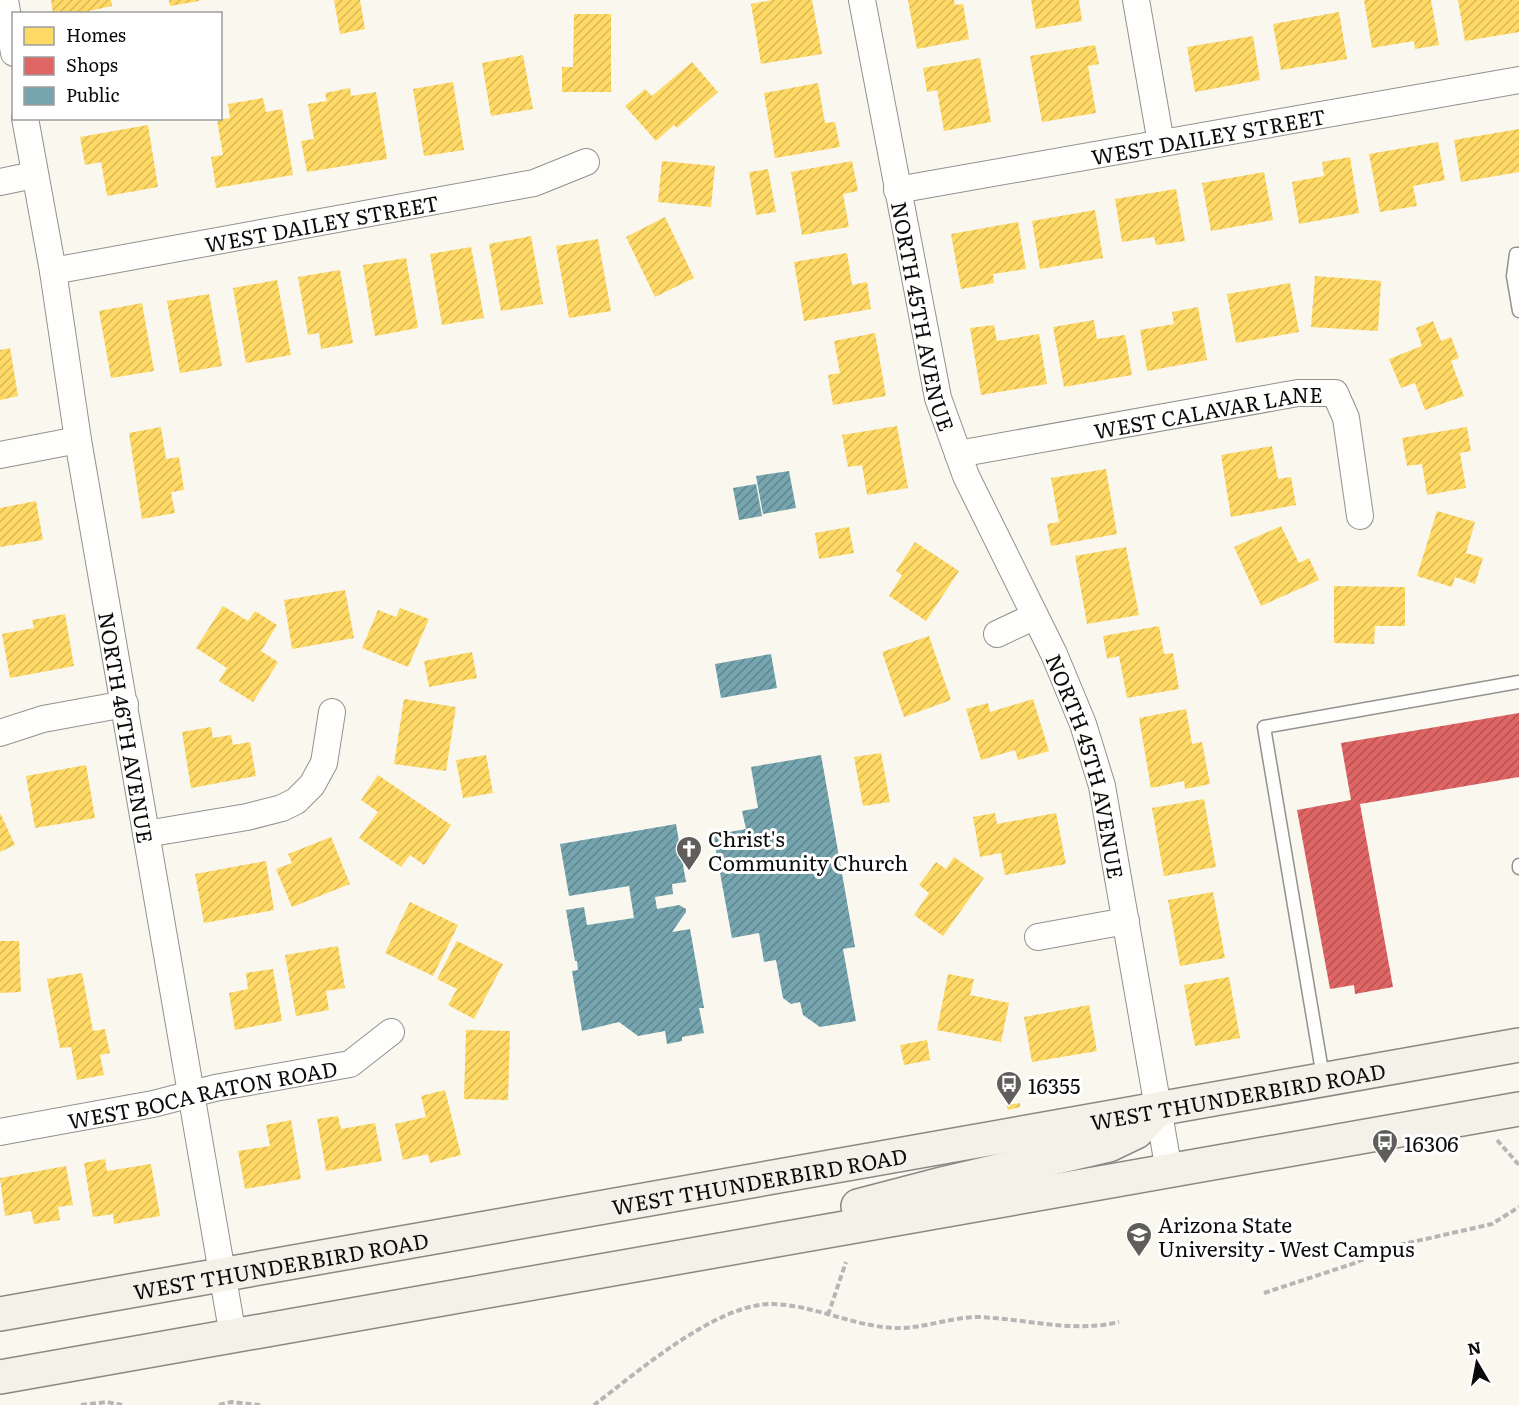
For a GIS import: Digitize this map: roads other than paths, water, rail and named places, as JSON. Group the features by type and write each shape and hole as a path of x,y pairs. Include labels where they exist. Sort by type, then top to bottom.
{"main road":[{"name":"WEST THUNDERBIRD ROAD","path":"0,1314 1519,1045"},
{"path":"797,1236 836,1214 868,1203 1109,1145 1136,1132 1158,1108"},
{"path":"0,1377 1519,1109"}],"street":[{"path":"4,0 12,42"},
{"name":"NORTH 45TH AVENUE","path":"861,0 938,398 966,476 1054,654 1083,724 1102,786 1169,1171"},
{"path":"1136,0 1161,143"},
{"name":"WEST DAILEY STREET","path":"897,190 1519,80"},
{"name":"NORTH 46TH AVENUE","path":"25,120 53,270 78,440 233,1336"},
{"name":"WEST DAILEY STREET","path":"53,270 534,183 586,162"},
{"path":"0,182 34,175"},
{"name":"WEST CALAVAR LANE","path":"958,454 1298,393 1335,393 1346,418 1360,516"},
{"path":"0,455 78,440"},
{"path":"997,634 1035,616"},
{"path":"0,733 43,719 125,704"},
{"path":"146,834 247,817 282,808 296,801 312,784 324,763 332,712"},
{"path":"1038,937 1126,921"},
{"name":"WEST BOCA RATON ROAD","path":"1,1128 153,1104 215,1088 350,1064 391,1032"}],"lane":[{"path":"1519,254 1516,254 1513,276 1519,310"},
{"path":"1323,1079 1264,727 1519,682"}],"place":[{"name":"Christ's Community Church","path":"689,872"},
{"name":"16355","path":"1009,1107"},
{"name":"16306","path":"1385,1165"},
{"name":"Arizona State University - West Campus","path":"1139,1258"}]}
